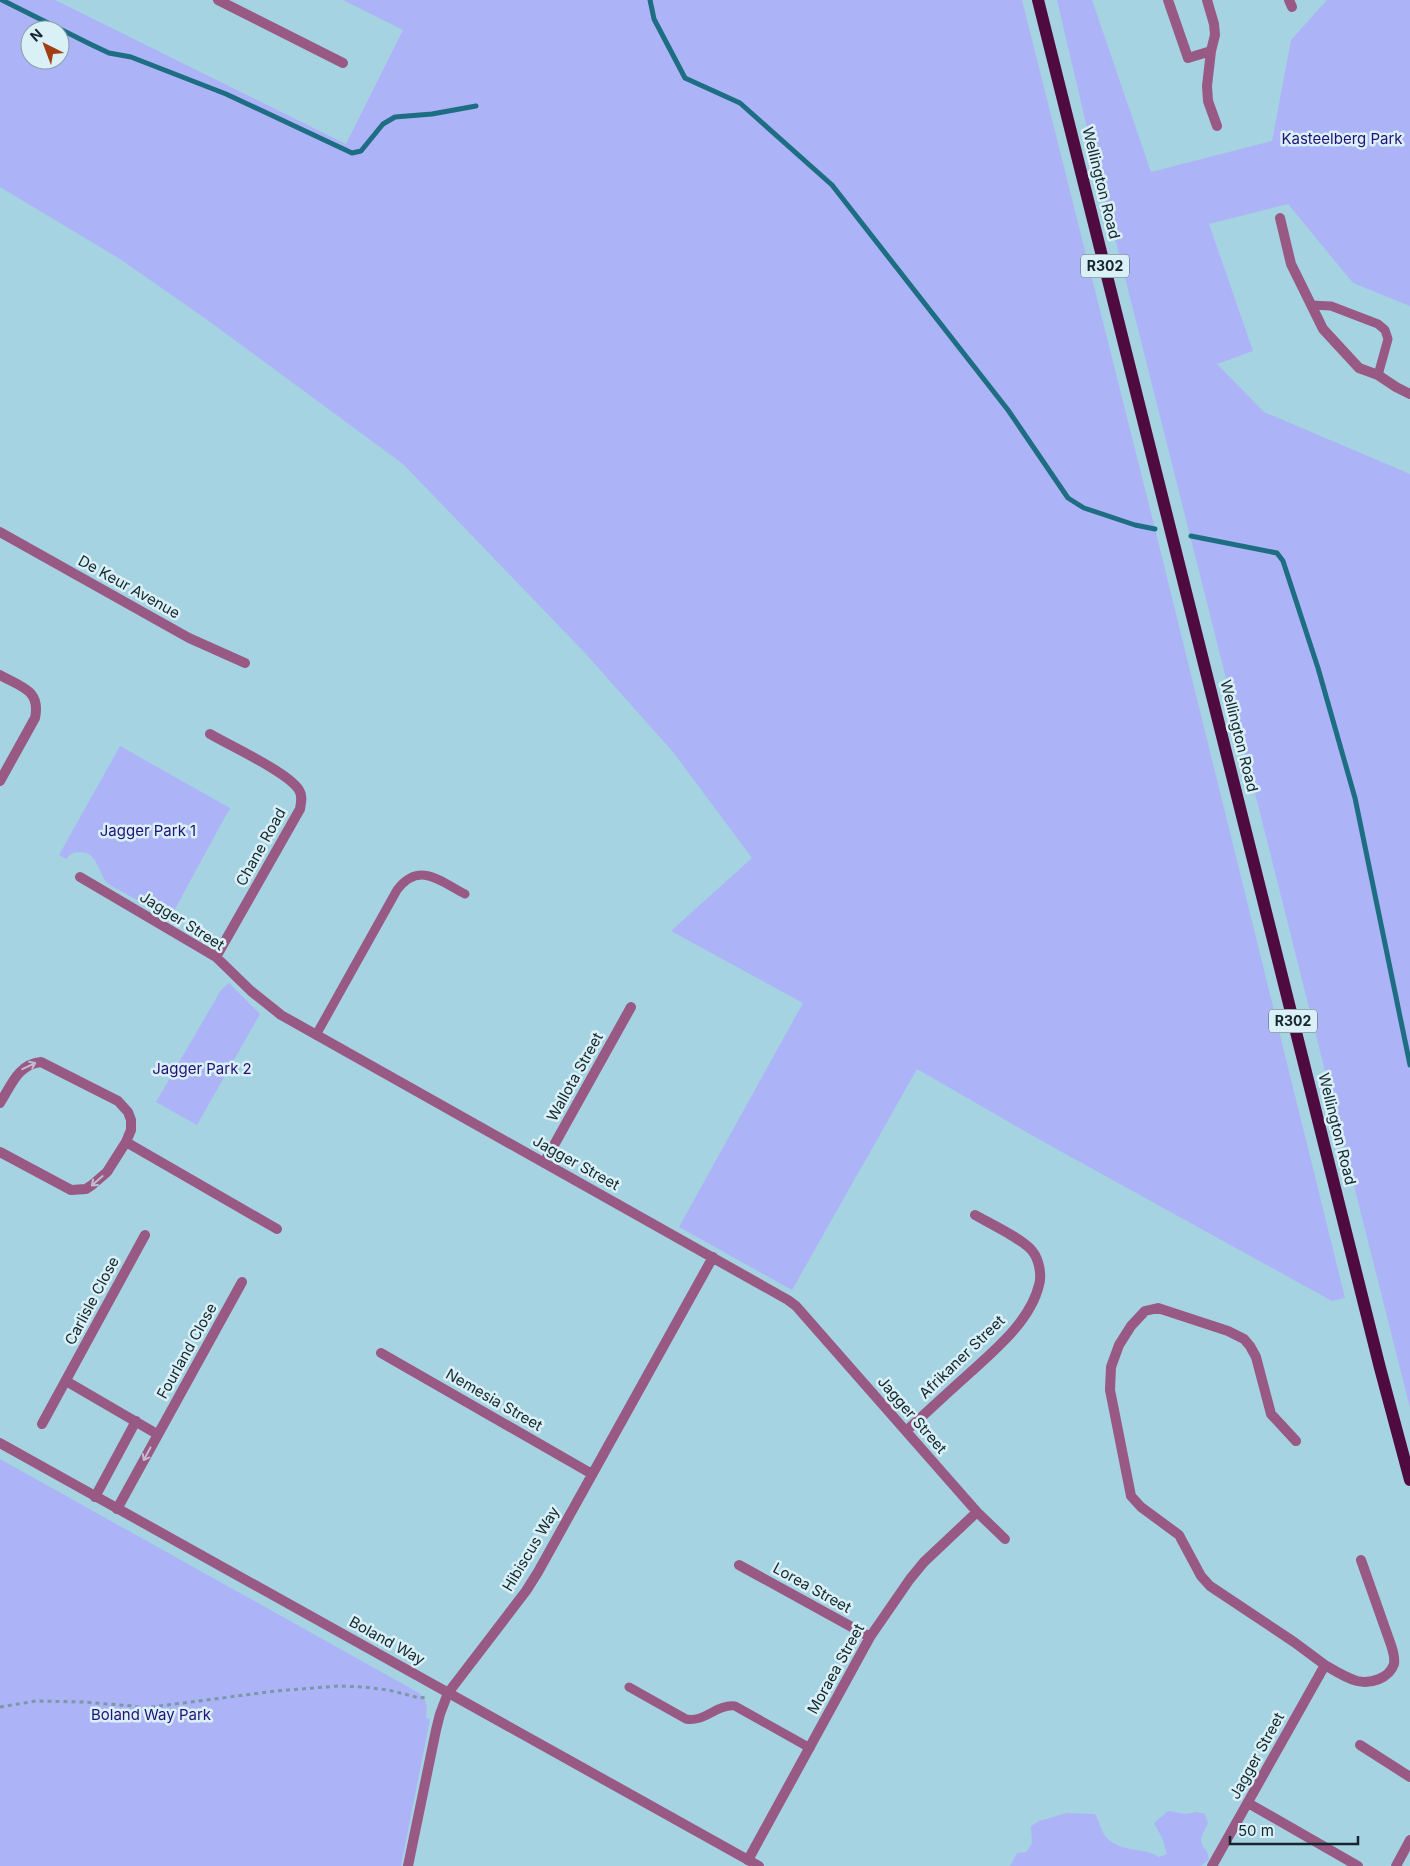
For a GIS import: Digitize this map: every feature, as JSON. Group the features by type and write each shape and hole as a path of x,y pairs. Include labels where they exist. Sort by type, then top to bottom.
{"main road":[{"name":"Wellington Road","path":"1038,0 1380,1368 1410,1480"}],"street":[{"path":"218,0 343,63"},
{"path":"1168,0 1188,58 1211,51"},
{"path":"1207,0 1215,35 1207,86 1208,101 1218,126"},
{"path":"1280,218 1292,264 1323,329 1354,363 1410,394"},
{"name":"De Keur Avenue","path":"0,532 189,638 245,663"},
{"path":"0,675 28,691 36,700 37,708 34,718 0,781"},
{"name":"Chane Road","path":"210,734 283,774 299,789 302,802 300,809 216,957"},
{"name":"Jagger Street","path":"80,877 216,957 251,991 281,1016 713,1257 796,1306 977,1512 1005,1538"},
{"name":"Wallota Street","path":"544,1163 631,1007"},
{"path":"0,1103 17,1074 24,1067 34,1062 42,1062 118,1101 131,1120 131,1130 126,1142 107,1172 92,1185 79,1190 71,1190 0,1152"},
{"path":"126,1142 277,1229"},
{"name":"Afrikaner Street","path":"906,1431 999,1347 1032,1302 1040,1284 1039,1267 1033,1252 1024,1243 975,1215"},
{"name":"Carlisle Close","path":"42,1424 145,1235"},
{"name":"Hibiscus Way","path":"408,1866 436,1730 448,1693 526,1591 713,1257"},
{"name":"Fourland Close","path":"117,1509 242,1282"},
{"path":"1296,1441 1271,1414 1256,1357 1244,1339 1228,1331 1158,1308 1144,1311 1131,1326 1119,1345 1111,1367 1110,1390 1132,1496 1141,1507 1180,1535 1201,1576 1210,1586 1325,1665 1345,1676 1364,1681 1373,1681 1382,1678 1390,1671 1394,1658 1361,1560"},
{"name":"Nemesia Street","path":"381,1353 592,1474"},
{"path":"66,1381 157,1434"},
{"path":"95,1497 136,1422"},
{"name":"Boland Way","path":"0,1443 759,1866"},
{"name":"Moraea Street","path":"748,1860 870,1637 924,1562 977,1512"},
{"name":"Lorea Street","path":"739,1565 870,1637"},
{"name":"Jagger Street","path":"1212,1866 1325,1665"},
{"path":"1360,1746 1410,1777"},
{"path":"1248,1803 1358,1866"},
{"path":"1396,1866 1410,1840"}],"lane":[{"path":"1311,305 1331,306 1378,324 1385,330 1388,339 1378,375"},
{"path":"316,1035 397,890 408,878 416,874 433,877 466,894"},
{"path":"629,1687 686,1720 691,1721 724,1706 735,1706 810,1748"}],"path":[{"path":"0,1707 36,1701 83,1702 144,1708 276,1691 338,1686 364,1686 420,1698 427,1697"}],"green space":[{"path":"0,0 55,0 346,144 403,30 343,0 1022,0 1345,1298 1332,1301 1042,1141 917,1069 792,1290 679,1227 803,1003 671,931 752,858 673,752 585,653 403,464 206,319 120,259 0,187"},
{"name":"Kasteelberg Park","path":"1057,0 1092,0 1151,172 1272,141 1291,40 1327,0 1410,0 1410,306 1353,283 1288,204 1209,224 1253,351 1217,364 1264,412 1410,474 1410,1408 1084,115"},
{"name":"Jagger Park 1","path":"120,746 230,808 170,918 108,884 91,855 78,852 68,856 66,859 59,855"},
{"name":"Jagger Park 2","path":"229,983 260,1014 197,1125 156,1102 221,990"},
{"name":"Boland Way Park","path":"0,1459 422,1696 426,1704 426,1718 430,1719 401,1866 0,1866"},
{"path":"1168,1811 1186,1814 1196,1812 1205,1814 1208,1823 1201,1842 1209,1859 1201,1866 1010,1866 1017,1853 1026,1852 1032,1844 1031,1826 1039,1821 1067,1813 1095,1814 1108,1839 1120,1846 1159,1857 1167,1854 1163,1840 1154,1823"}],"waterway":[{"path":"2,0 109,53 131,57 226,94 352,153 361,151 383,124 395,117 432,114 476,106"},
{"path":"650,0 654,19 685,78 740,103 832,185 1008,410 1068,498 1084,508 1135,525 1155,529"},
{"path":"1191,536 1277,553 1283,561 1318,668 1355,798 1410,1065"}]}
